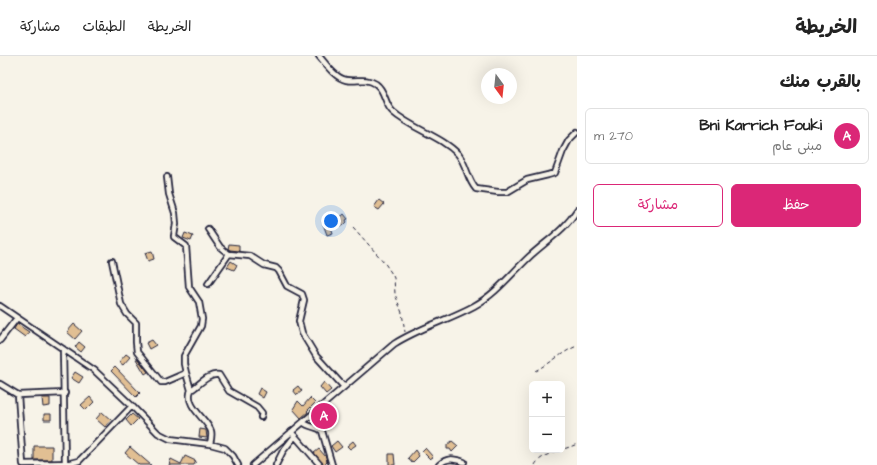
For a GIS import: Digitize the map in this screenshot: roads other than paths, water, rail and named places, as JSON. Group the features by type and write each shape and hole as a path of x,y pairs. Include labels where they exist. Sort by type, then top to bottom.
{"street":[{"path":"319,56 328,67 346,80 368,80 377,85 384,93 387,105 392,112 442,142 457,153 464,162 470,181 476,189 507,192 526,180 555,172 569,140 577,132"},
{"path":"167,177 169,194 175,213 176,224 174,237 186,246 189,288 199,302 202,319 201,326 184,356 184,364 191,390 190,393 193,406 210,430 210,444"},
{"path":"253,465 385,351 406,337 473,307 494,293 529,257 566,224 577,210"},
{"path":"208,229 220,247 229,254 250,256 264,265 276,268 286,286 302,294 304,300 299,321 302,333 316,356 344,387"},
{"path":"208,284 229,254"},
{"path":"112,260 121,304 127,314 136,323 137,352 163,382 186,373"},
{"path":"0,306 99,374 153,429 170,439 210,444 225,448 233,456 238,465"},
{"path":"0,340 17,318"},
{"path":"63,349 66,464"},
{"path":"191,390 211,376 215,374 219,375 229,391 257,407 262,413 261,417"},
{"path":"0,384 18,395 65,393"},
{"path":"18,395 23,464 66,464 79,461 132,406"},
{"path":"303,422 310,427 319,428 322,432 332,465"},
{"path":"291,432 320,465"},
{"path":"276,465 283,451 295,436"},
{"path":"439,465 451,458 464,462"}],"place":[{"name":"Bni Karrich Fouki","path":"324,416"}]}
